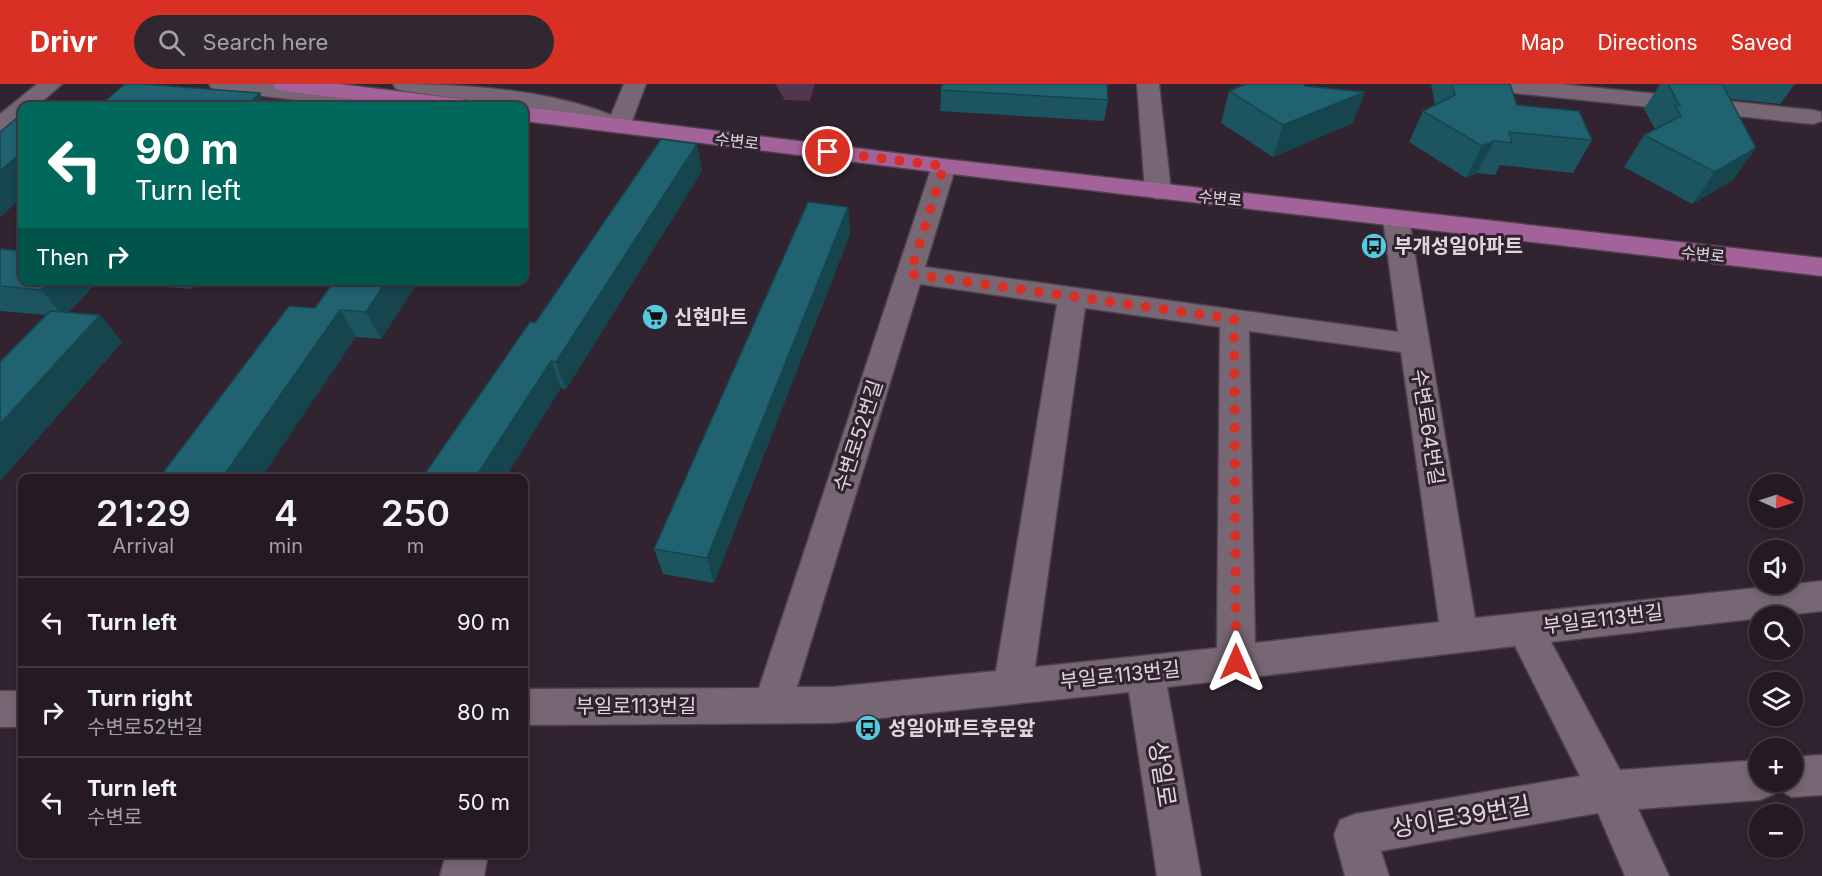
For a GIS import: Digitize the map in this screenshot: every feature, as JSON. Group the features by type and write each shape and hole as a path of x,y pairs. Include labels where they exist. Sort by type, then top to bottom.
{"main road":[{"path":"284,84 429,102"},
{"name":"수변로","path":"528,115 944,166 1822,267"}],"street":[{"path":"29,102 51,84"},
{"path":"220,84 366,102"},
{"name":"수변로","path":"404,84 574,108 618,126"},
{"path":"618,126 635,84"},
{"path":"1148,84 1158,191"},
{"path":"1494,84 1817,122"},
{"path":"1793,92 1817,122"},
{"path":"0,126 18,111"},
{"name":"수변로","path":"528,122 588,130 618,126"},
{"name":"수변로52번길","path":"772,706 944,166"},
{"name":"수변로64번길","path":"1396,219 1459,636"},
{"path":"910,274 1415,344"},
{"path":"1012,686 1072,297"},
{"path":"1234,319 1236,662"},
{"name":"부일로113번길","path":"528,707 833,705 1145,673 1762,601 1822,596"},
{"path":"1525,629 1609,791 1647,876"},
{"name":"상일로","path":"1145,673 1179,876"},
{"path":"0,709 18,709"},
{"path":"1803,776 1822,775"},
{"name":"상이로39번길","path":"1367,876 1355,835 1609,791 1749,781"},
{"path":"462,876 466,858"}],"shaded area":[{"path":"775,84 815,84 810,101 785,100"}],"building":[{"path":"125,84 260,93 250,102 104,102"},
{"path":"942,84 1107,84 1108,100 941,90"},
{"path":"1246,84 1305,84 1305,86 1365,92 1283,125 1229,91"},
{"path":"1452,84 1510,84 1517,105 1579,111 1592,140 1509,132 1512,143 1494,141 1482,146 1423,111 1455,95"},
{"path":"1668,84 1722,84 1756,148 1715,172 1644,135 1681,116 1675,105 1680,106"},
{"path":"18,117 18,155 0,171 0,132"},
{"path":"661,139 697,144 556,362 551,361 478,474 425,474 530,322 535,323"},
{"path":"808,202 848,207 707,558 654,549"},
{"path":"0,249 18,251 18,285 46,285 41,290 0,286"},
{"path":"331,285 384,285 366,312 340,310 225,474 162,474 289,306 315,308"},
{"path":"50,311 100,315 0,424 0,362"}],"place":[{"name":"부개성일아파트","path":"1374,246"},
{"name":"신현마트","path":"655,317"},
{"name":"성일아파트후문앞","path":"868,728"}],"route":[{"path":"828,152 944,166 910,274 1234,319 1236,662"}]}
